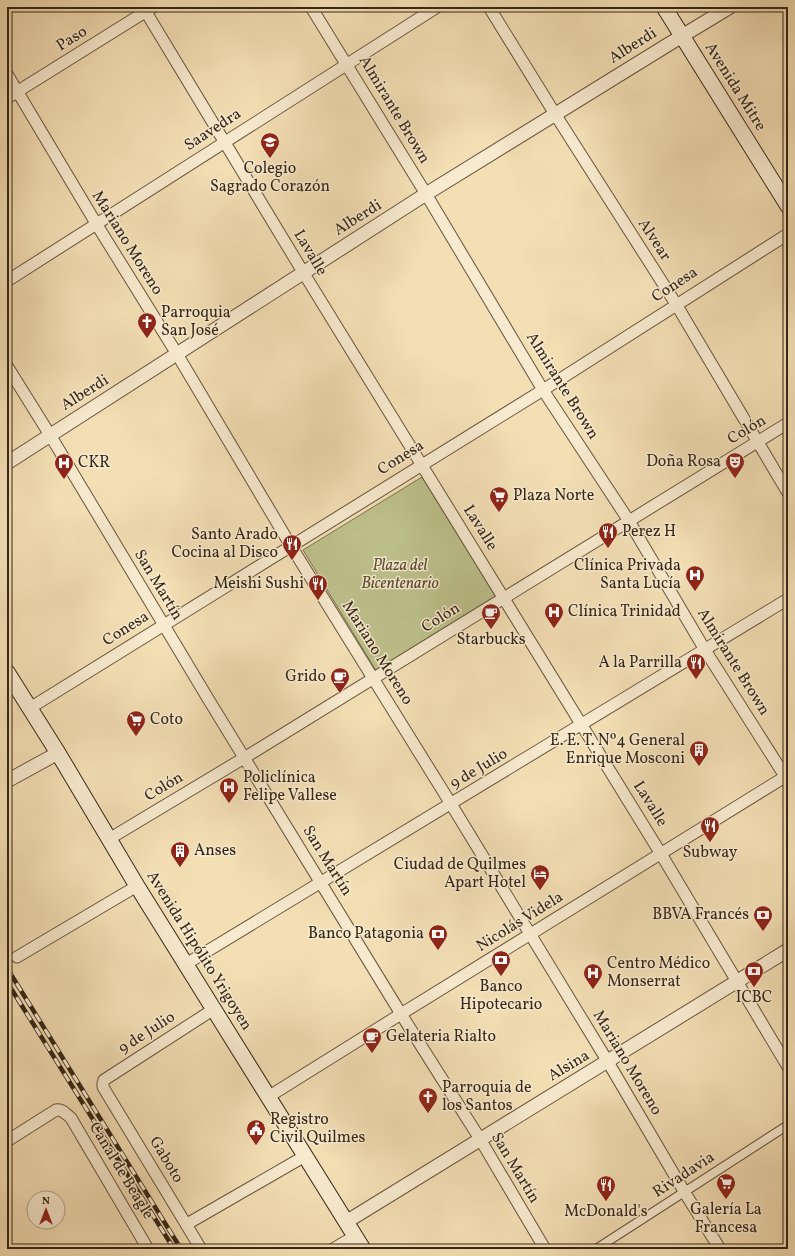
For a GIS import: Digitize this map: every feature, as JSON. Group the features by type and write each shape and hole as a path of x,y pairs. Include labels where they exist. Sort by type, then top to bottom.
{"main road":[{"name":"Avenida Mitre","path":"664,7 788,206"},
{"name":"Avenida Hipólito Yrigoyen","path":"7,672 58,753 137,886 363,1249"}],"street":[{"name":"Almirante Brown","path":"311,7 544,390 629,521 705,650 787,778"},
{"name":"Saavedra","path":"7,281 438,7"},
{"name":"Alvear","path":"489,7 554,114 676,304 788,493"},
{"name":"Alberdi","path":"7,464 426,194 730,7"},
{"name":"Paso","path":"7,98 147,8"},
{"name":"Lavalle","path":"147,8 303,272 661,854 788,1067"},
{"name":"Mariano Moreno","path":"7,74 97,225 177,354 291,546 451,804 720,1249"},
{"name":"Conesa","path":"30,708 544,390 676,304 788,234"},
{"name":"San Martín","path":"7,366 244,758 401,1014 480,1139 545,1249"},
{"name":"Colón","path":"109,839 374,679 788,424"},
{"name":"9 de Julio","path":"186,964 322,883 788,599"},
{"path":"7,781 58,753"},
{"name":"Nicolás Videla","path":"268,1097 661,854 787,778"},
{"path":"17,957 137,886"},
{"name":"Alsina","path":"346,1222 788,950"},
{"name":"9 de Julio","path":"103,1087 104,1080 214,1009"},
{"name":"Gaboto","path":"103,1087 201,1249"},
{"name":"Canal de Beagle","path":"7,1141 56,1110 60,1109 64,1111 71,1118 148,1249"},
{"name":"Rivadavia","path":"596,1249 685,1193 788,1125"},
{"path":"187,1224 305,1156"},
{"path":"333,1249 355,1236"}],"green space":[{"name":"Plaza del Bicentenario","path":"422,477 498,600 378,674 303,550"}],"railway":[{"path":"7,968 181,1249"},
{"path":"7,982 174,1249"}],"place":[{"name":"Colegio Sagrado Corazón","path":"270,159"},
{"name":"Parroquia San José","path":"147,339"},
{"name":"Doña Rosa","path":"735,479"},
{"name":"CKR","path":"64,480"},
{"name":"Plaza Norte","path":"499,513"},
{"name":"Perez H","path":"608,549"},
{"name":"Santo Arado Cocina al Disco","path":"292,561"},
{"name":"Clínica Privada Santa Lucía","path":"695,592"},
{"name":"Meishi Sushi","path":"318,601"},
{"name":"Clínica Trinidad","path":"554,629"},
{"name":"Starbucks","path":"491,630"},
{"name":"A la Parrilla","path":"696,680"},
{"name":"Grido","path":"340,694"},
{"name":"Coto","path":"136,737"},
{"name":"E. E. T. Nº4 General Enrique Mosconi","path":"699,767"},
{"name":"Policlínica Felipe Vallese","path":"229,804"},
{"name":"Subway","path":"710,843"},
{"name":"Anses","path":"180,868"},
{"name":"Ciudad de Quilmes Apart Hotel","path":"540,891"},
{"name":"BBVA Francés","path":"763,932"},
{"name":"Banco Patagonia","path":"438,951"},
{"name":"Banco Hipotecario","path":"501,977"},
{"name":"ICBC","path":"754,988"},
{"name":"Centro Médico Monserrat","path":"593,990"},
{"name":"Gelateria Rialto","path":"372,1054"},
{"name":"Parroquia de los Santos","path":"428,1114"},
{"name":"Registro Civil Quilmes","path":"256,1146"},
{"name":"Galería La Francesa","path":"726,1200"},
{"name":"McDonald's","path":"606,1202"}]}
